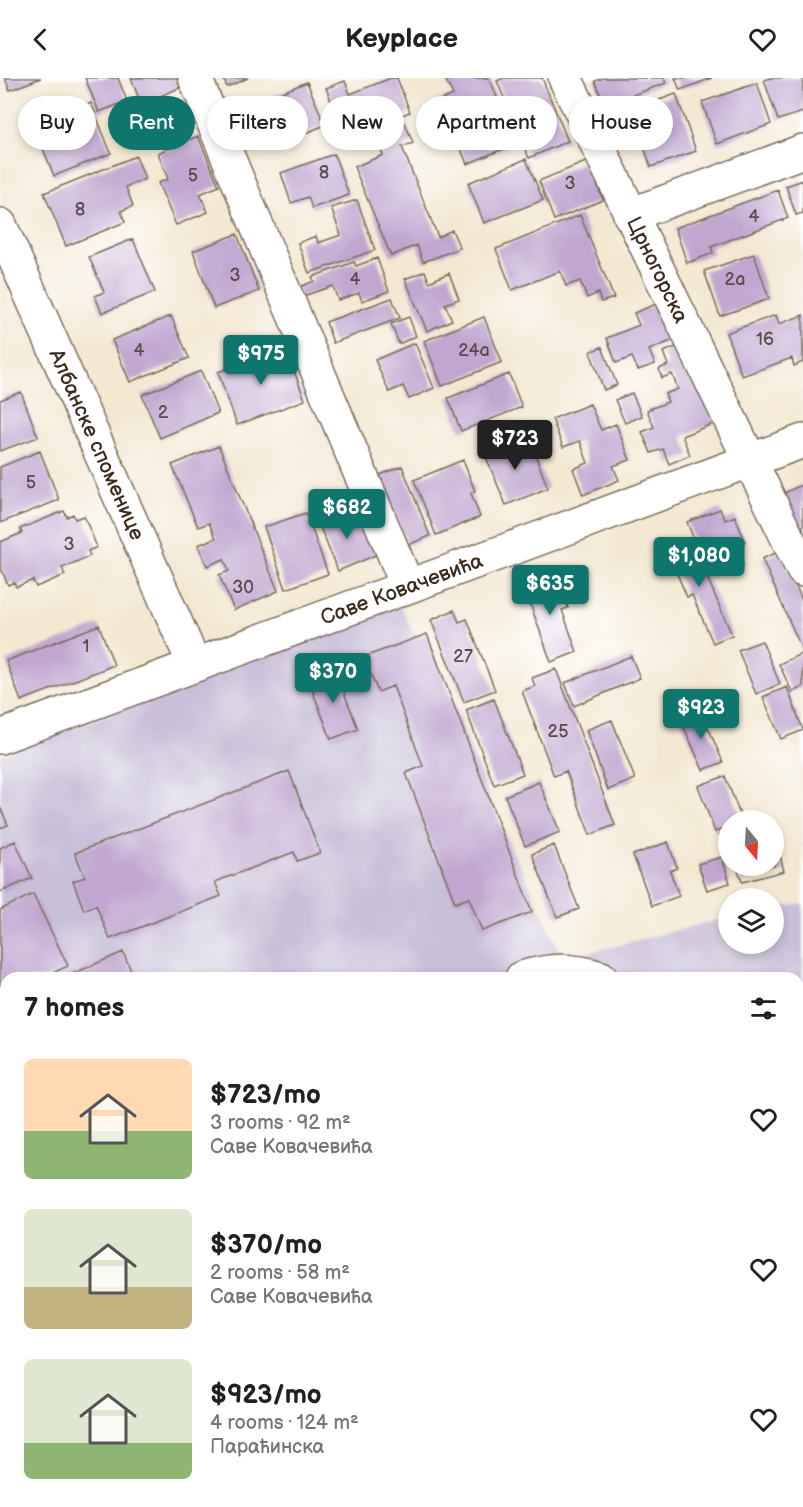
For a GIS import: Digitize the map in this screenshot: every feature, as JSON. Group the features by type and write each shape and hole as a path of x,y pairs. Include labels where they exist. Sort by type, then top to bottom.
{"street":[{"path":"195,78 407,585"},
{"name":"Црногорска","path":"565,78 630,215 752,460 803,570"},
{"path":"630,215 803,151"},
{"name":"Албанске споменице","path":"0,225 194,664"},
{"name":"Саве Ковачевића","path":"0,737 407,585 803,441"},
{"path":"540,972 546,970 583,972"}],"shaded area":[{"path":"399,602 563,959 718,920 718,954 784,954 784,907 803,904 803,972 0,972 0,756"}],"building":[{"path":"5,78 41,78 10,90"},
{"path":"85,78 118,78 125,96 108,96 108,108 99,112 96,96 92,96"},
{"path":"131,78 180,78 184,86 160,96 138,96"},
{"path":"223,78 248,78 227,87"},
{"path":"391,78 397,78 404,96 329,96 326,88 345,81 350,94"},
{"path":"489,78 497,96 450,96 453,95 446,80"},
{"path":"504,78 542,78 549,96 503,96 497,81"},
{"path":"604,78 664,78 666,83 630,96 601,96 595,81"},
{"path":"675,78 712,78 680,90"},
{"path":"803,78 803,112 778,120 764,80"},
{"path":"307,82 320,113 320,127 308,132 308,96 273,96"},
{"path":"757,83 771,124 717,144 702,102"},
{"path":"676,94 696,151 651,167 645,150 673,150 673,96 670,96"},
{"path":"404,96 410,112 404,114"},
{"path":"557,114 568,141 557,146"},
{"path":"96,116 111,153 54,176 44,150 96,150"},
{"path":"404,123 413,143 404,146"},
{"path":"198,136 219,186 200,194 208,212 176,225 158,183 168,179 158,153 165,150 195,150 195,137"},
{"path":"381,150 403,150 438,237 452,230 460,248 423,262 417,245 391,256 354,167 383,155"},
{"path":"461,150 501,150 467,164"},
{"path":"526,150 547,150 529,158"},
{"path":"334,154 349,195 312,208 308,197 291,203 281,173"},
{"path":"136,156 145,179 126,187 133,206 121,211 125,222 66,246 44,193"},
{"path":"526,159 543,200 484,223 468,183"},
{"path":"588,161 603,200 554,220 539,181"},
{"path":"803,180 803,213 796,215 786,186"},
{"path":"778,190 788,218 711,247 713,253 687,263 675,228"},
{"path":"357,200 375,250 309,273 298,243 316,236 318,243 341,235 331,208"},
{"path":"580,215 614,298 601,302 598,293 587,298 580,281 566,286 560,271 512,290 496,249"},
{"path":"237,234 259,291 214,308 193,251"},
{"path":"133,239 155,292 102,313 95,296 104,292 89,257"},
{"path":"754,254 769,299 720,316 704,271"},
{"path":"377,258 389,291 362,301 359,293 338,300 333,286 300,297 297,288 314,281 312,277 354,262 356,266"},
{"path":"425,271 429,282 449,273 459,299 445,304 452,320 427,331 405,279"},
{"path":"392,298 400,318 333,343 326,322"},
{"path":"664,301 681,337 649,350 655,364 638,370 632,357 616,363 607,338 639,325 634,313"},
{"path":"776,315 779,324 803,315 803,362 794,366 792,358 742,376 726,333"},
{"path":"171,316 189,358 130,382 112,340"},
{"path":"409,317 416,336 399,344 391,324"},
{"path":"484,317 502,362 442,386 424,341"},
{"path":"415,343 434,388 409,399 403,386 389,392 375,360"},
{"path":"684,344 715,423 682,436 690,455 669,464 663,449 651,453 642,432 654,427 647,410 668,402 665,394 678,389 672,374 662,378 659,369 668,365 663,352"},
{"path":"285,347 305,400 237,425 218,372"},
{"path":"602,347 617,385 604,390 590,352"},
{"path":"201,371 218,413 160,438 142,395"},
{"path":"509,374 522,407 461,431 448,398"},
{"path":"21,392 38,437 0,451 0,400"},
{"path":"632,393 642,416 625,423 615,400"},
{"path":"590,404 601,430 616,424 630,460 613,466 619,480 583,495 573,469 588,463 580,441 563,447 552,419"},
{"path":"514,437 522,457 534,452 548,488 506,505 483,450"},
{"path":"219,446 278,591 234,610 219,575 229,571 224,559 207,566 198,545 216,538 209,523 198,527 172,465"},
{"path":"40,451 59,500 0,523 0,467"},
{"path":"463,460 475,491 471,493 480,517 436,535 414,480"},
{"path":"402,466 430,536 408,545 380,475"},
{"path":"803,484 803,545 780,495"},
{"path":"343,509 349,524 364,519 378,554 338,571 317,520"},
{"path":"720,509 725,520 735,516 745,542 736,546 743,565 709,578 687,522"},
{"path":"64,511 67,517 73,514 75,519 84,516 97,547 88,551 90,556 62,568 65,575 36,587 33,580 16,587 14,582 8,585 0,566 0,542 22,533 20,529"},
{"path":"306,513 328,574 286,589 264,527"},
{"path":"690,538 732,635 713,643 692,595 687,597 666,548"},
{"path":"780,551 803,602 803,652 762,559"},
{"path":"542,573 545,581 556,577 568,608 562,610 577,652 551,662 522,581"},
{"path":"454,610 459,622 467,619 495,690 464,702 431,620"},
{"path":"99,625 114,665 21,701 6,661"},
{"path":"427,634 532,912 482,931 469,898 455,903 406,773 423,766 393,686 378,692 364,657"},
{"path":"762,641 780,684 756,694 738,650"},
{"path":"803,653 803,687 792,692 779,664"},
{"path":"631,656 640,678 574,706 565,683"},
{"path":"335,669 358,729 331,739 308,679"},
{"path":"556,669 615,825 590,835 566,771 554,776 522,691 535,686 532,678"},
{"path":"787,687 803,730 781,739 763,697"},
{"path":"494,699 523,774 494,785 466,710"},
{"path":"700,709 723,762 703,770 680,718"},
{"path":"612,720 635,779 608,790 586,730"},
{"path":"289,771 320,853 297,861 294,852 215,882 221,896 110,939 96,905 84,910 73,881 85,877 75,853"},
{"path":"725,776 738,810 718,810 718,831 715,832 698,786"},
{"path":"539,782 560,832 525,846 505,796"},
{"path":"0,807 8,825 0,828"},
{"path":"15,841 32,878 0,892 0,848"},
{"path":"668,842 677,868 670,871 679,896 652,906 633,855"},
{"path":"554,845 579,909 557,917 532,854"},
{"path":"718,858 718,876 728,876 730,883 707,890 698,864"},
{"path":"740,876 765,876 742,882"},
{"path":"33,894 68,966 55,972 0,972 0,910"},
{"path":"123,952 131,972 77,972"}]}
